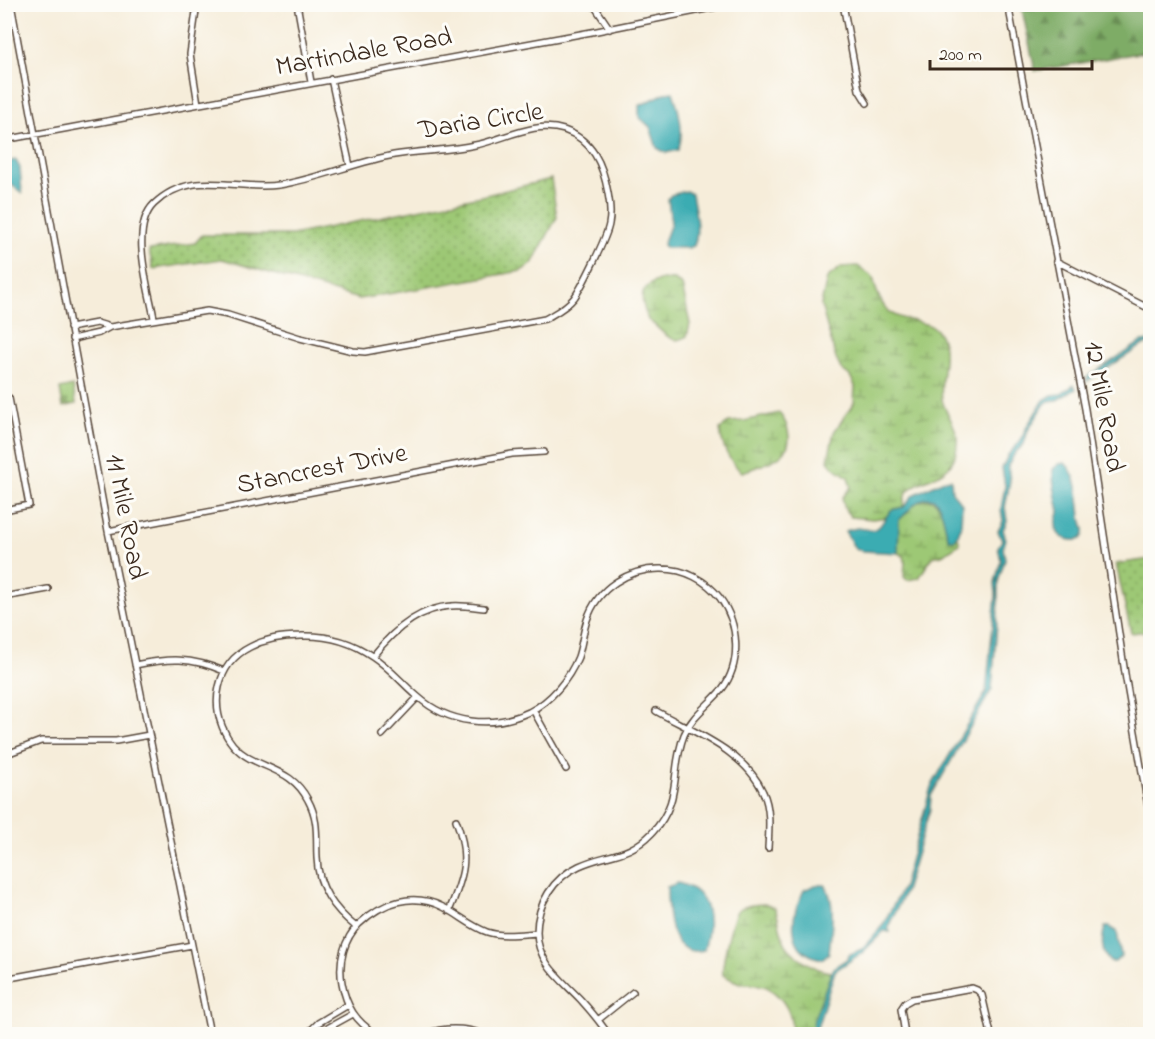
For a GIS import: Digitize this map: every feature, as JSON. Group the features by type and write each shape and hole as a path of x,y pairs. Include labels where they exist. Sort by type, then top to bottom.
{"street":[{"path":"197,4 190,54 198,104"},
{"path":"297,4 311,82"},
{"path":"593,4 610,28"},
{"name":"Martindale Road","path":"4,140 731,4"},
{"path":"843,4 859,90 867,103"},
{"name":"12 Mile Road","path":"1008,4 1085,409 1126,680 1148,787 1150,818"},
{"name":"11 Mile Road","path":"8,5 35,134 108,531 210,1035"},
{"path":"331,79 350,166"},
{"name":"Daria Circle","path":"72,339 99,333 110,327 196,311 216,312 300,338 365,352 545,320 560,311 574,297 607,234 609,196 604,172 591,147 580,138 565,130 534,128 473,146 398,154 279,185 198,182 182,185 152,206 142,226 142,249 154,318"},
{"path":"1056,261 1150,309"},
{"name":"Daria Circle","path":"70,328 97,324 110,327"},
{"path":"4,510 30,505 9,398"},
{"name":"Stancrest Drive","path":"108,531 512,454 544,452"},
{"path":"356,927 337,911 323,888 316,857 317,822 305,794 282,772 243,754 224,730 217,707 217,695 224,671 232,660 251,647 269,640 294,636 319,636 338,640 373,656 418,697 444,714 479,722 511,718 533,710 560,687 579,652 590,612 601,595 617,580 648,569 668,569 687,573 711,589 729,614 735,635 735,658 729,677 720,692 700,710 686,729 678,752 674,795 661,823 644,840 628,851 579,866 558,880 542,903 537,933 540,950 552,971 598,1020 608,1035"},
{"path":"4,597 48,589"},
{"path":"373,656 394,632 433,609 451,606 484,608"},
{"path":"135,665 184,658 224,671"},
{"path":"382,735 418,697"},
{"path":"533,710 566,769"},
{"path":"656,711 720,746 748,770 764,793 769,820 768,848"},
{"path":"4,755 41,741 116,741 149,735"},
{"path":"449,911 461,882 465,856 463,838 456,820"},
{"path":"376,1035 364,1027 348,1005 341,977 341,960 348,937 356,927 381,907 395,902 423,900 490,933 537,933"},
{"path":"4,980 192,945"},
{"path":"905,1035 901,1009 908,1001 967,988 977,990 982,995 991,1035"},
{"path":"598,1020 633,992"},
{"path":"307,1035 318,1023 348,1005"},
{"path":"318,1023 322,1032 353,1014"},
{"path":"424,1035 439,1030 458,1028 483,1035"}],"green space":[{"path":"1021,5 1150,5 1150,51 1035,71"},
{"path":"551,179 557,217 532,264 521,271 359,299 222,259 153,269 149,250 195,243 202,235 292,235 486,195"},
{"path":"858,266 873,277 878,295 888,311 902,318 931,326 940,335 944,352 942,399 955,427 957,438 955,455 949,466 911,488 905,496 904,507 891,510 887,517 873,519 851,517 845,510 842,498 851,487 848,477 832,466 828,460 834,432 854,403 855,386 836,359 821,305 827,278 841,267"},
{"path":"662,279 674,280 682,285 690,324 687,336 681,339 676,340 666,336 648,320 645,313 642,300 644,290"},
{"path":"73,386 76,404 63,407 60,389"},
{"path":"779,413 789,434 785,450 773,461 742,472 726,453 720,429 729,422"},
{"path":"925,499 937,503 949,539 954,540 958,537 960,544 942,555 932,557 919,578 907,580 904,577 904,556 898,553 899,520 914,504"},
{"path":"1150,559 1150,631 1131,633 1116,564"},
{"path":"766,904 775,908 783,939 790,949 814,967 831,972 811,1034 791,1034 791,1020 787,1008 768,988 762,985 740,983 723,975 728,942 738,910"}],"water":[{"path":"673,92 679,113 681,136 678,150 666,153 657,148 650,127 639,117 639,106 665,93"},
{"path":"16,160 20,168 22,193 5,180 5,162"},
{"path":"686,191 692,194 696,213 697,233 694,246 666,248 663,245 671,223 668,199 671,195"},
{"path":"1150,341 1150,344 1143,345 1086,382 1087,377 1141,342"},
{"path":"1074,385 1076,389 1045,404 1028,430 1024,444 1015,453 1008,466 1010,481 1005,507 1007,521 1003,530 1006,539 1003,548 1005,559 998,582 992,689 931,796 930,809 905,892 888,927 890,932 884,931 863,952 835,971 815,1034 811,1034 814,1019 833,968 847,959 850,954 862,949 882,926 903,887 931,787 986,692 996,595 995,582 1001,560 998,547 1002,540 998,531 1003,521 1001,509 1005,486 1002,468 1044,400 1052,395 1061,394"},
{"path":"1065,463 1076,481 1084,528 1083,536 1077,540 1069,540 1061,536 1057,530 1059,511 1053,469"},
{"path":"951,479 952,492 962,504 960,528 954,540 949,539 937,502 925,498 916,503 899,520 898,553 855,549 845,531 857,528 873,530 880,526 891,510 904,507 913,495"},
{"path":"678,883 698,893 707,909 708,929 704,950 692,951 683,947 676,940 672,931 667,887"},
{"path":"815,885 825,885 829,892 832,909 829,953 822,959 802,949 796,941 794,932 799,900 804,890"},
{"path":"1105,927 1117,932 1121,956 1115,962 1110,962 1103,950"}]}
